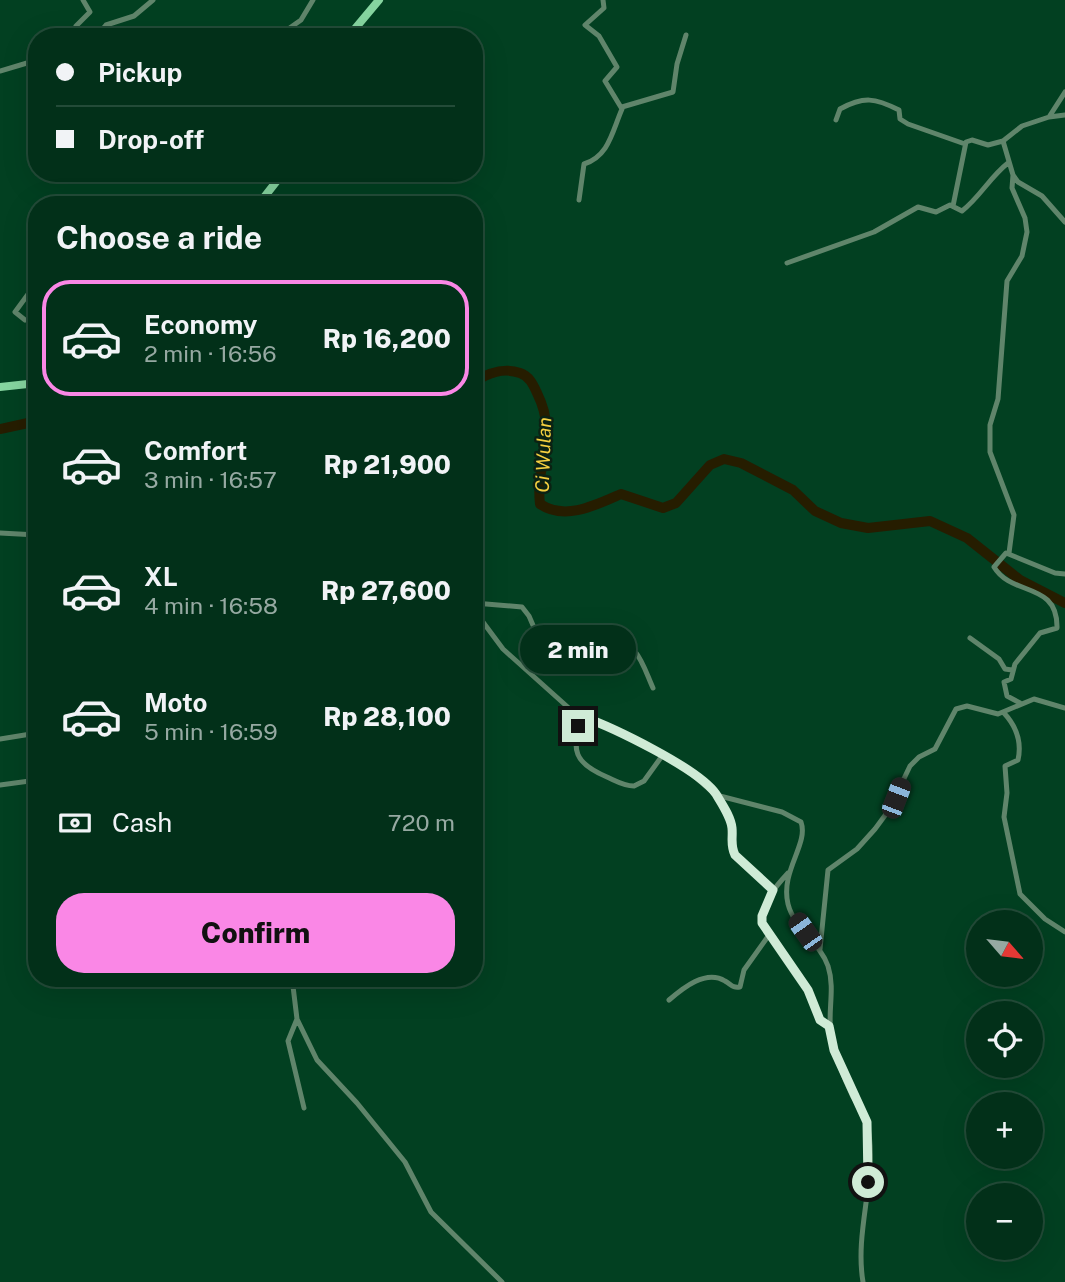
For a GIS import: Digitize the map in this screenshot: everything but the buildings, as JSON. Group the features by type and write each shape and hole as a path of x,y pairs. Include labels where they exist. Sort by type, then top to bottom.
{"main road":[{"path":"356,28 379,0"},
{"path":"265,196 276,182"},
{"path":"0,387 28,384"}],"street":[{"path":"78,28 76,26 90,12 83,0"},
{"path":"104,28 108,24 134,16 153,0"},
{"path":"290,28 301,20 313,0"},
{"path":"603,0 604,8 585,25 598,35 617,68 605,80 622,107"},
{"path":"579,200 584,163 597,160 608,147 609,135 622,107 673,92 677,64 686,35"},
{"path":"0,71 28,63"},
{"path":"1049,117 1065,92"},
{"path":"836,120 840,109 860,99 882,102 899,110 899,118 908,124 965,144"},
{"path":"953,206 965,144 970,140 986,145 1003,141 1022,126 1065,115"},
{"path":"1003,141 1013,175 1018,182 1041,195 1065,222"},
{"path":"787,263 885,227 918,206 936,212 947,205 964,211 1009,163"},
{"path":"1013,175 1012,188 1025,218 1027,232 1022,256 1007,281 998,399 990,425 989,444 1014,515 1005,553 995,570 1049,600 1056,613 1057,628 1040,633 1012,670 1011,678 1005,682 1003,687 1009,698 1020,703"},
{"path":"24,320 15,312 28,294"},
{"path":"0,533 28,535"},
{"path":"1005,553 1055,573 1065,574"},
{"path":"483,604 522,607 529,616 545,653 572,667 588,664 609,643 628,645 640,658 653,688"},
{"path":"483,622 503,649 581,716 619,731 702,781 716,795 732,825 732,849 735,855 773,890"},
{"path":"970,638 992,653 1005,669 1012,670"},
{"path":"820,949 828,870 857,849 875,829 889,810 910,766 919,757 935,749 947,721 956,709 962,706 994,714 1003,713 1020,703 1039,699 1065,708"},
{"path":"1003,713 1015,728 1019,752 1017,761 1005,765 1007,792 1003,814 1020,894 1045,919 1065,932"},
{"path":"581,716 576,751 581,763 593,771 634,786 645,781 662,756"},
{"path":"0,739 28,734"},
{"path":"0,786 28,781"},
{"path":"716,795 782,812 802,822 803,834 788,873 773,890 762,916 769,935 808,990 820,1020 829,1026"},
{"path":"788,873 789,906 820,949 833,990 829,1026 834,1050 867,1122 868,1182 860,1246 863,1282"},
{"path":"669,1000 687,985 702,979 719,978 733,987 740,986 744,970 769,935"},
{"path":"293,987 297,1019 319,1063 357,1103 405,1162 431,1212 502,1282"},
{"path":"297,1019 288,1041 304,1108"}],"waterway":[{"name":"Ci Wulan","path":"483,378 502,371 514,371 528,378 537,393 546,423 539,489 540,504 550,509 580,509 621,494 663,508 676,503 710,465 724,459 741,463 793,490 815,511 841,523 868,528 930,521 967,538 1020,580 1065,603"},
{"name":"Ci Wulan","path":"0,429 28,423"}],"route":[{"path":"578,726 581,716 619,731 685,769 716,795 732,825 732,849 735,855 773,890 762,916 762,923 808,990 820,1020 829,1026 834,1050 853,1097 866,1118 868,1182"}]}
